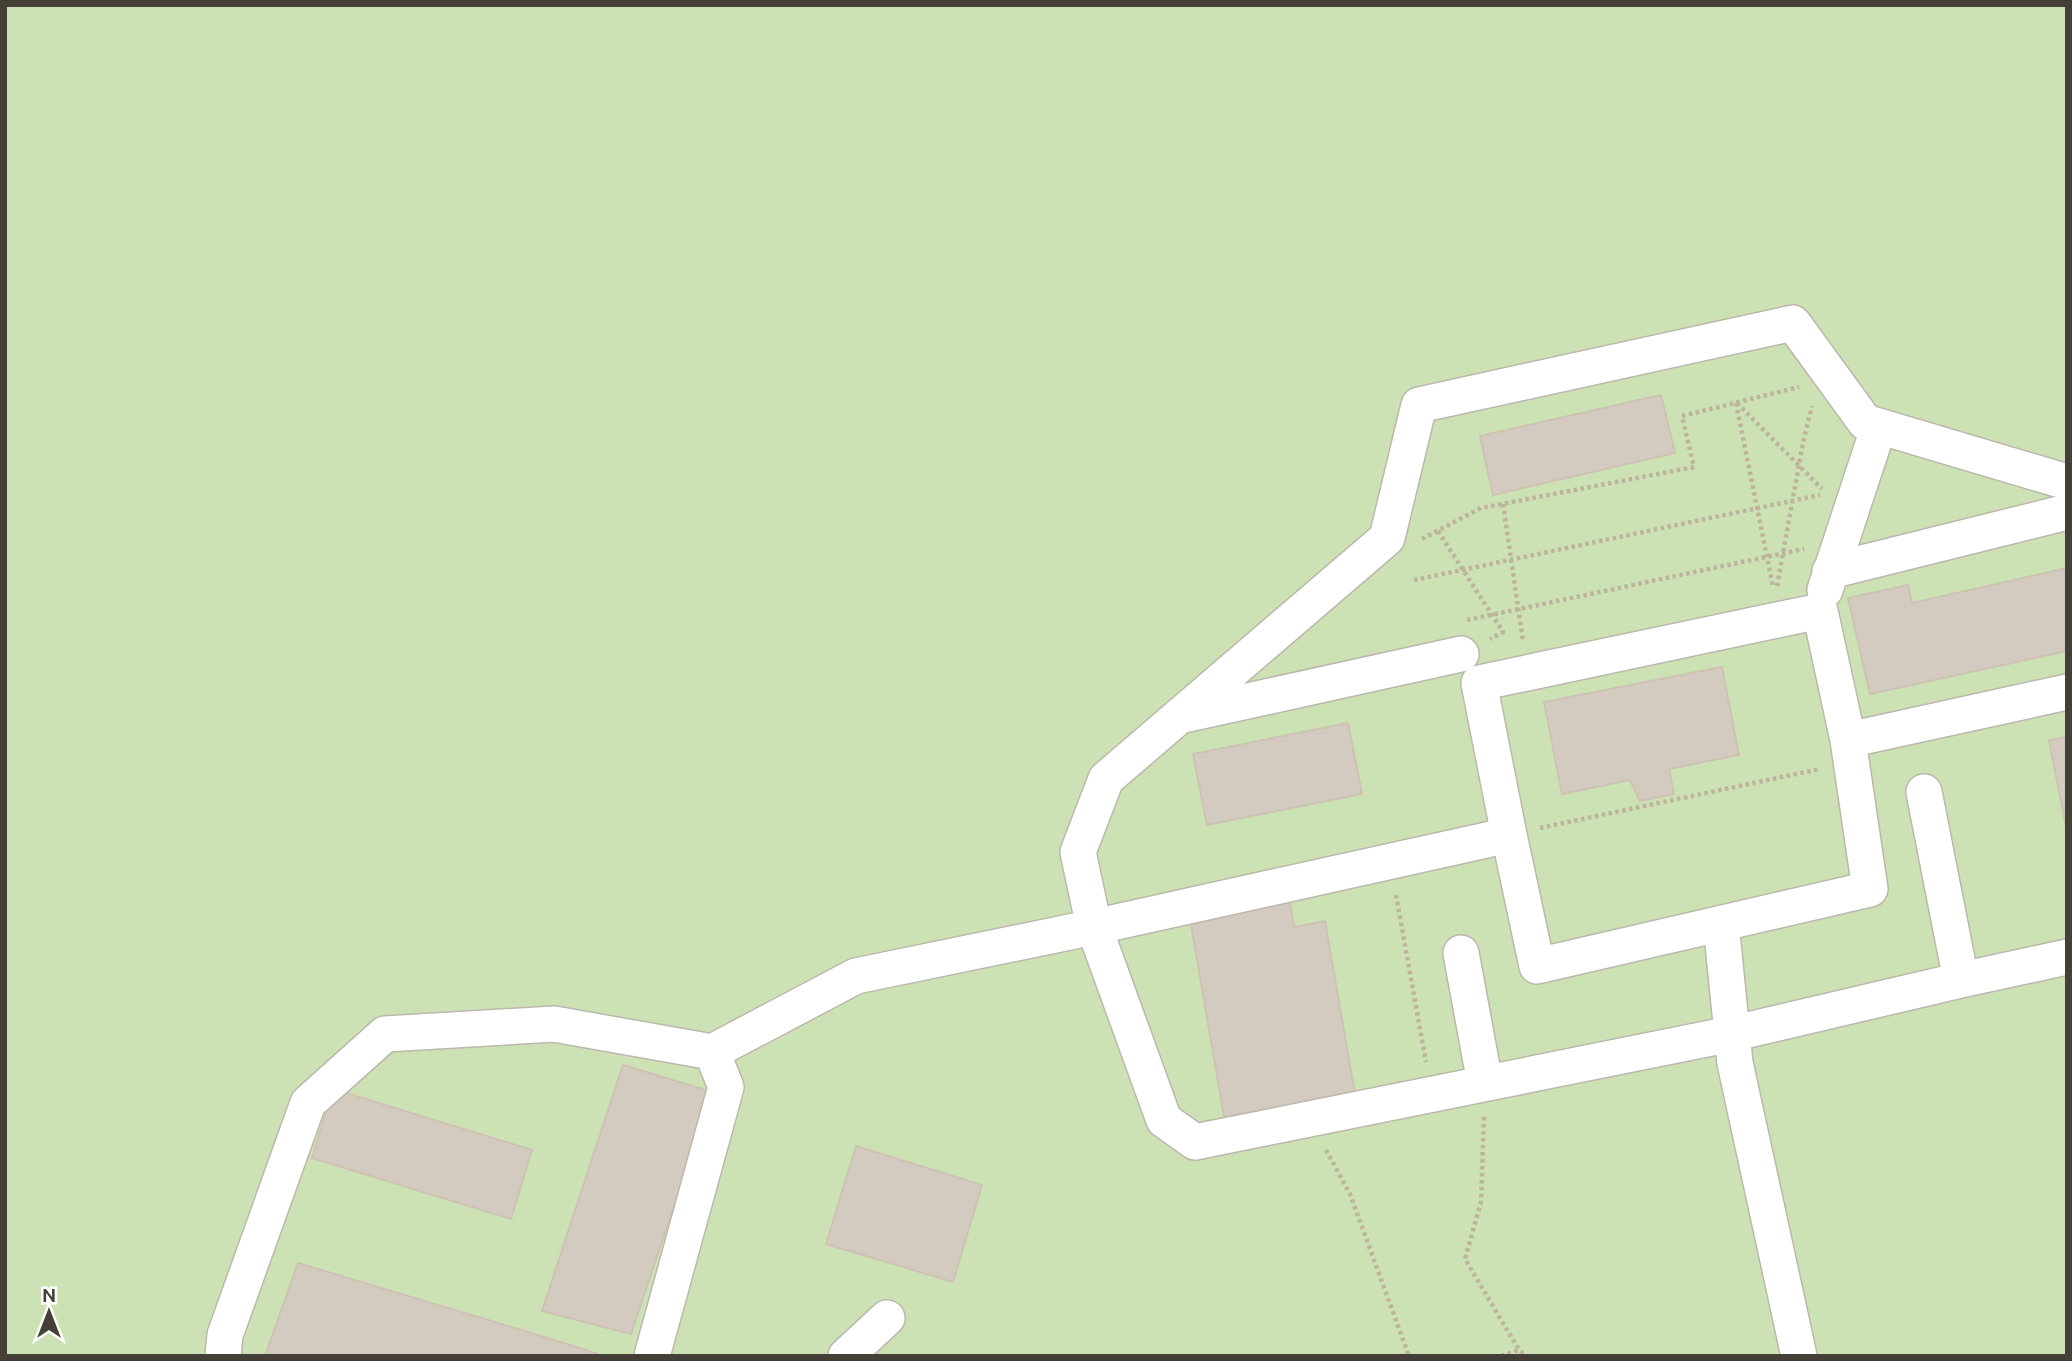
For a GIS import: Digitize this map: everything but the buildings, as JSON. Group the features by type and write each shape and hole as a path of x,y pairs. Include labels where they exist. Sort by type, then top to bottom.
{"street":[{"path":"2067,482 1865,422 1825,380 1793,323 1419,405 1387,538 1105,779 1078,852 1094,926 1164,1121 1195,1142 1731,1034 2067,957"},
{"path":"1820,611 1479,683 1537,966 1870,889 1849,751 1820,611 1835,556 1879,426"},
{"path":"1835,556 2067,512"},
{"path":"1178,716 1458,638"},
{"path":"1849,751 2067,692"},
{"path":"1924,792 1961,981"},
{"path":"223,1356 225,1335 309,1103 385,1034 554,1024 712,1052 856,976 1509,835"},
{"path":"1721,924 1735,1063 1798,1356"},
{"path":"1461,954 1485,1083"},
{"path":"652,1356 726,1087 712,1052"},
{"path":"846,1356 887,1318"}],"path":[{"path":"1736,402 1775,598 1799,466 1825,380"},
{"path":"1417,542 1480,508 1694,467 1682,416 1825,380"},
{"path":"1414,580 1826,494 1736,402"},
{"path":"1503,504 1528,673"},
{"path":"1438,531 1503,632 1458,638"},
{"path":"1458,638 1491,614 1783,553 1835,556"},
{"path":"1509,835 1849,751"},
{"path":"1395,888 1432,1094"},
{"path":"1485,1083 1481,1202 1465,1259 1519,1350 1526,1356"},
{"path":"1308,1119 1350,1194 1409,1356"},
{"path":"1501,1356 1519,1350"}],"green space":[{"path":"5,5 2067,5 2067,1356 5,1356"}]}
